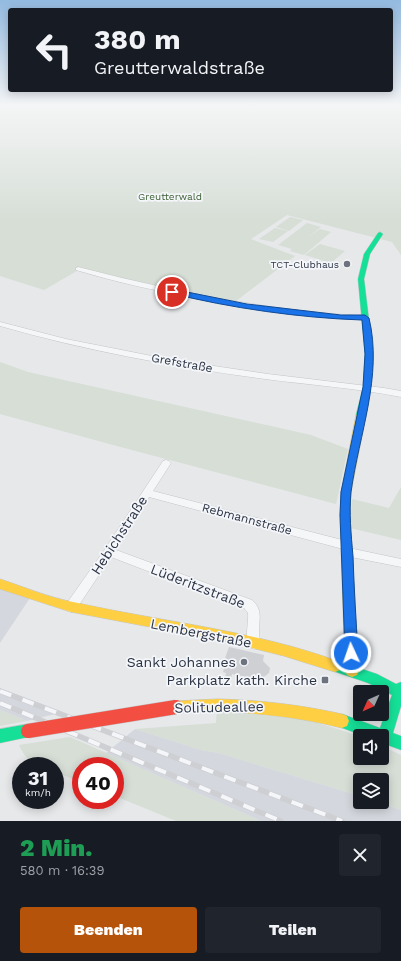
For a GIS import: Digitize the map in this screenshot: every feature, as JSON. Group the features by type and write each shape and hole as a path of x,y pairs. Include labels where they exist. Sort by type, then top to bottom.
{"street":[{"path":"352,671 346,549 346,492 367,387 368,347 361,279 367,254 380,234"},
{"path":"78,269 107,278 143,286 247,306 341,317 365,318"},
{"name":"Grefstraße","path":"0,324 42,337 211,369 367,387 401,394"},
{"name":"Hebichstraße","path":"71,607 109,552 166,463"},
{"name":"Rebmannstraße","path":"147,493 401,563"},
{"name":"Lüderitzstraße","path":"109,552 248,604 255,613 253,630 254,643"},
{"name":"Lembergstraße","path":"0,584 71,607 284,650 352,671 400,690"},
{"path":"387,729 400,690"},
{"name":"Solitudeallee","path":"0,736 127,714 210,704 272,706 316,714 363,729"},
{"name":"Solitudeallee","path":"389,738 401,743"}],"shaded area":[{"path":"0,587 30,598 0,643"},
{"path":"0,688 63,712 27,721 0,710"},
{"path":"135,729 201,750 219,753 353,794 353,809 389,809 389,806 401,810 401,821 261,821 124,761 124,757 115,757 106,753"}],"green space":[{"name":"Greutterwald","path":"0,144 401,144 401,255 392,242 287,215 251,239 295,256 236,301 170,289 82,268 44,290 0,276"},
{"path":"290,217 303,220 289,231 276,227"},
{"path":"307,223 321,227 307,238 320,229 331,232 304,255 290,251 292,249 278,245"},
{"path":"275,228 288,231 273,242 259,239"},
{"path":"320,244 345,251 331,263 305,255"},
{"path":"0,362 28,372 311,435 348,449 336,504 0,414"},
{"path":"401,487 401,540 350,528 352,499 389,508"},
{"path":"0,710 27,721 0,726"},
{"path":"217,711 305,719 353,734 353,765 389,765 389,749 401,755 401,810 389,806 389,773 353,773 353,794 219,753 201,750 135,729 216,723"},
{"path":"70,737 115,757 72,757 72,779 64,775 64,757 26,757 19,745"},
{"path":"124,761 261,821 176,821 124,800"}],"building":[{"name":"Sankt Johannes","path":"229,647 264,655 263,661 270,668 269,673 260,680 232,674 231,679 225,678 226,673 223,672 225,664 223,664"}],"railway":[{"path":"0,691 342,821"},
{"path":"0,703 281,821"}],"traffic: fast":[{"path":"361,415 367,387 369,354 361,279 367,254 380,234"},
{"path":"335,666 372,678 399,692"},
{"path":"387,729 401,688"},
{"path":"342,721 401,743"},
{"path":"0,736 28,731"}],"traffic: slow":[{"path":"352,671 345,515 346,492 361,415"},
{"path":"0,584 71,607 224,636 284,650 335,666"},
{"path":"176,707 218,705 259,707 300,712 342,721"}],"traffic: jam":[{"path":"28,731 176,707"}],"place":[{"name":"TCT-Clubhaus","path":"347,264"},
{"name":"Sankt Johannes","path":"244,662"},
{"name":"Parkplatz kath. Kirche","path":"325,680"}],"route":[{"path":"172,292 247,306 341,317 365,318 369,354 367,387 346,492 345,515 351,653"}]}
